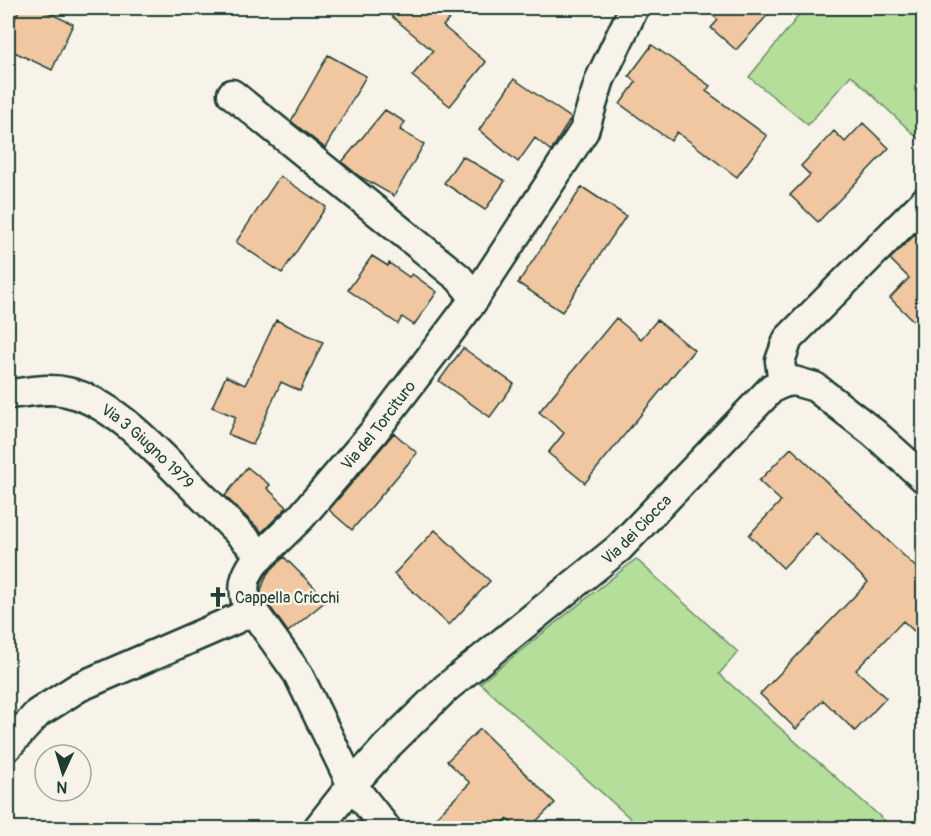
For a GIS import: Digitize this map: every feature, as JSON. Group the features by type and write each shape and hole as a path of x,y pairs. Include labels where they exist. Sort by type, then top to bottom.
{"street":[{"name":"Via del Torcituro","path":"386,828 352,785 298,674 252,610 244,592 244,582 248,572 261,555 307,510 373,432 475,298 584,131 605,68 634,8"},
{"path":"232,93 459,278 475,298"},
{"path":"924,202 788,339 780,361 783,383 794,381 815,387 874,433 924,478"},
{"name":"Via dei Ciocca","path":"352,785 385,748 446,688 620,548 765,394 783,383"},
{"name":"Via 3 Giugno 1979","path":"8,393 58,390 94,403 111,413 136,432 261,555"},
{"path":"8,746 38,713 79,687 252,610"},
{"path":"318,828 352,785"}],"green space":[{"path":"805,8 923,8 923,143 851,75 808,125 749,77"},
{"path":"636,559 738,652 719,674 893,828 641,828 480,683"}],"building":[{"path":"20,8 38,8 73,24 52,70 8,49 8,34"},
{"path":"382,8 441,8 452,16 443,26 486,62 450,106 412,76 433,51"},
{"path":"705,8 774,8 736,50 711,28 718,20"},
{"path":"652,45 710,86 706,91 767,136 737,177 677,132 671,141 620,104 636,82 629,76"},
{"path":"328,55 366,76 325,148 291,121"},
{"path":"514,79 571,118 551,151 535,138 518,162 479,130"},
{"path":"385,110 405,122 400,130 424,144 394,196 359,176 342,162"},
{"path":"863,123 889,148 818,222 790,195 810,175 801,166 834,131 845,142"},
{"path":"462,156 505,181 485,210 444,183"},
{"path":"280,176 326,207 282,273 236,242"},
{"path":"582,187 626,216 562,312 518,283"},
{"path":"924,226 924,331 890,298 909,278 890,259"},
{"path":"372,256 388,266 389,263 409,277 412,274 437,292 414,325 402,317 398,324 348,290"},
{"path":"616,318 641,339 657,320 694,350 585,483 548,453 564,433 539,412"},
{"path":"276,320 323,342 300,391 281,382 253,445 228,434 236,417 212,407 226,376 245,385"},
{"path":"463,348 514,384 490,417 439,381"},
{"path":"394,433 417,453 352,530 329,510"},
{"path":"791,448 924,575 924,640 903,621 856,670 886,698 855,731 823,700 796,729 760,694 868,582 816,533 783,568 749,535 781,501 759,481"},
{"path":"247,467 270,485 267,488 287,507 262,532 225,496"},
{"path":"435,530 490,581 449,625 394,574"},
{"path":"284,557 327,600 288,632 261,594 267,574"},
{"path":"480,729 555,803 529,828 516,828 507,819 498,828 425,828 470,783 447,761"}],"place":[{"name":"Cappella Cricchi","path":"218,597"}]}
